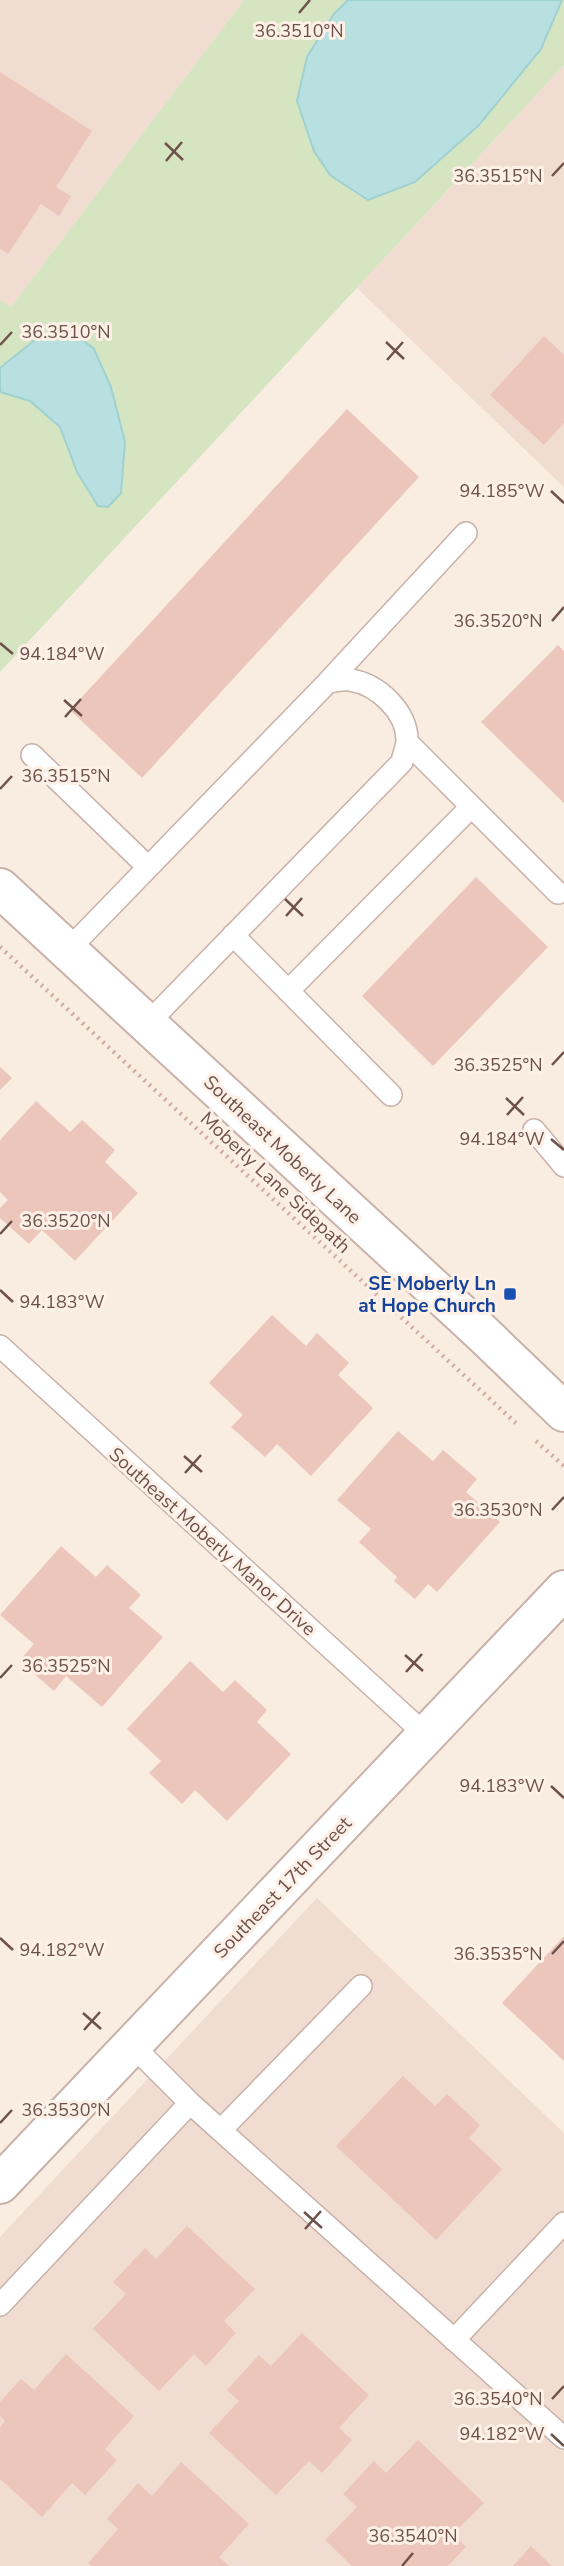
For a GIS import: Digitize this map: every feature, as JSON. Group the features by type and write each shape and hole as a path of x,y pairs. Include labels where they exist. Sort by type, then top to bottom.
{"street":[{"name":"Southeast Moberly Lane","path":"0,888 564,1412"},
{"name":"Southeast 17th Street","path":"0,2184 564,1590"}],"lane":[{"path":"68,950 328,682 466,533"},
{"path":"148,1023 402,762 407,742 404,722 394,706 376,690 351,680 328,682"},
{"path":"407,742 558,893"},
{"path":"32,755 148,867"},
{"path":"288,991 471,807"},
{"path":"233,935 391,1095"},
{"path":"534,1130 564,1166"},
{"name":"Southeast Moberly Manor Drive","path":"0,1346 426,1735"},
{"path":"221,2130 361,1986"},
{"path":"132,2045 190,2103 564,2438"},
{"path":"0,2305 190,2103"},
{"path":"454,2340 564,2223"}],"path":[{"name":"Moberly Lane Sidepath","path":"0,947 523,1429"},
{"path":"533,1438 564,1466"}],"shaded area":[{"path":"0,0 244,0 11,307 0,300"},
{"path":"564,65 564,487 357,288"},
{"path":"317,1898 564,2133 564,2566 0,2566 0,2237"}],"green space":[{"path":"244,0 564,0 564,65 0,672 0,300 11,307"}],"water":[{"path":"348,0 562,0 541,49 479,125 415,182 368,200 330,175 314,151 297,101 307,57 334,14"},
{"path":"73,332 94,349 111,387 125,442 121,493 108,507 98,506 77,472 60,427 30,401 0,392 0,368 35,340"}],"building":[{"path":"0,72 92,131 56,187 71,196 59,216 41,204 8,254 0,249"},
{"path":"544,336 564,355 564,423 544,445 490,395"},
{"path":"347,409 419,477 142,778 70,710"},
{"path":"558,645 564,651 564,803 481,722"},
{"path":"476,877 548,947 433,1066 362,996"},
{"path":"0,1067 12,1078 0,1090"},
{"path":"36,1101 70,1132 82,1120 115,1150 105,1162 138,1193 75,1261 42,1230 29,1244 0,1218 0,1208 8,1200 0,1192 0,1140"},
{"path":"272,1315 306,1346 317,1333 349,1363 338,1375 373,1408 311,1476 277,1444 265,1457 231,1427 243,1415 209,1383"},
{"path":"398,1431 433,1461 443,1450 477,1479 466,1492 500,1522 437,1592 428,1584 415,1599 394,1581 397,1577 359,1542 371,1529 337,1500"},
{"path":"61,1546 96,1577 107,1565 141,1595 129,1608 163,1637 102,1707 66,1676 54,1691 19,1661 34,1644 0,1615"},
{"path":"190,1661 223,1692 235,1680 267,1710 257,1722 291,1754 227,1821 195,1790 182,1804 149,1773 161,1761 127,1729"},
{"path":"564,1936 564,2061 502,2003"},
{"path":"403,2076 435,2106 447,2094 480,2125 469,2138 502,2169 436,2240 336,2146"},
{"path":"187,2226 255,2289 224,2321 236,2333 206,2366 194,2354 159,2391 93,2329 126,2294 113,2282 145,2248 156,2259"},
{"path":"302,2333 369,2395 339,2428 352,2440 322,2473 309,2461 276,2495 209,2433 239,2401 227,2390 259,2355 271,2366"},
{"path":"66,2354 134,2416 105,2449 117,2460 85,2495 72,2483 42,2517 0,2479 0,2427 5,2421 0,2416 0,2402 21,2379 34,2390"},
{"path":"418,2440 484,2503 453,2534 466,2547 448,2566 352,2566 325,2540 357,2507 343,2494 374,2461 386,2473"},
{"path":"181,2462 249,2524 219,2557 229,2566 91,2566 88,2563 118,2529 107,2519 138,2483 152,2496"},
{"path":"531,2546 552,2566 513,2566"}],"place":[{"name":"SE Moberly Ln at Hope Church","path":"510,1294"}]}
